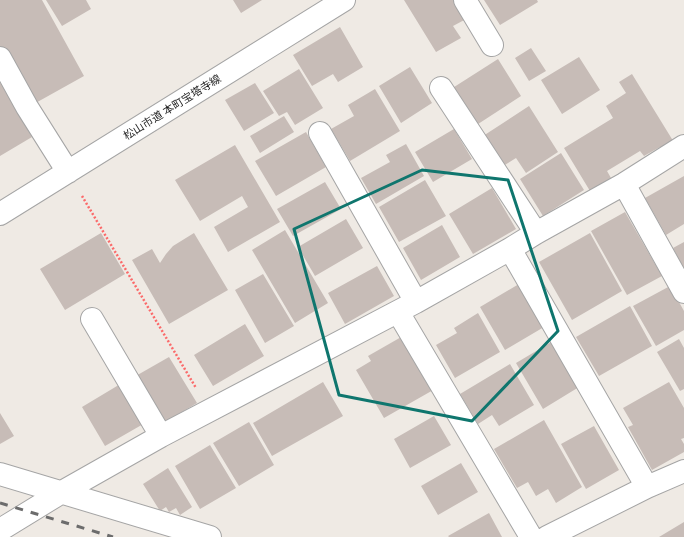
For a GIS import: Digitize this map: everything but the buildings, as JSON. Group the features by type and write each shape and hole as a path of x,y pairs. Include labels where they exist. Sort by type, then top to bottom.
{"street":[{"name":"松山市道 本町宝塔寺線","path":"0,214 344,0"},
{"path":"466,0 492,45"},
{"path":"0,58 27,107 68,172"},
{"path":"441,88 536,233"},
{"path":"320,133 407,307 531,537"},
{"path":"0,530 62,492 161,436 407,307 624,184 684,146"},
{"path":"624,184 684,292"},
{"path":"510,249 647,487"},
{"path":"92,319 161,436"},
{"path":"0,474 210,537"},
{"path":"547,537 647,487 682,476"}],"path":[{"path":"68,172 209,410"}],"highlighted area":[{"path":"422,170 508,180 558,331 472,421 339,395 294,229"}],"railway":[{"path":"0,503 113,537"}]}
